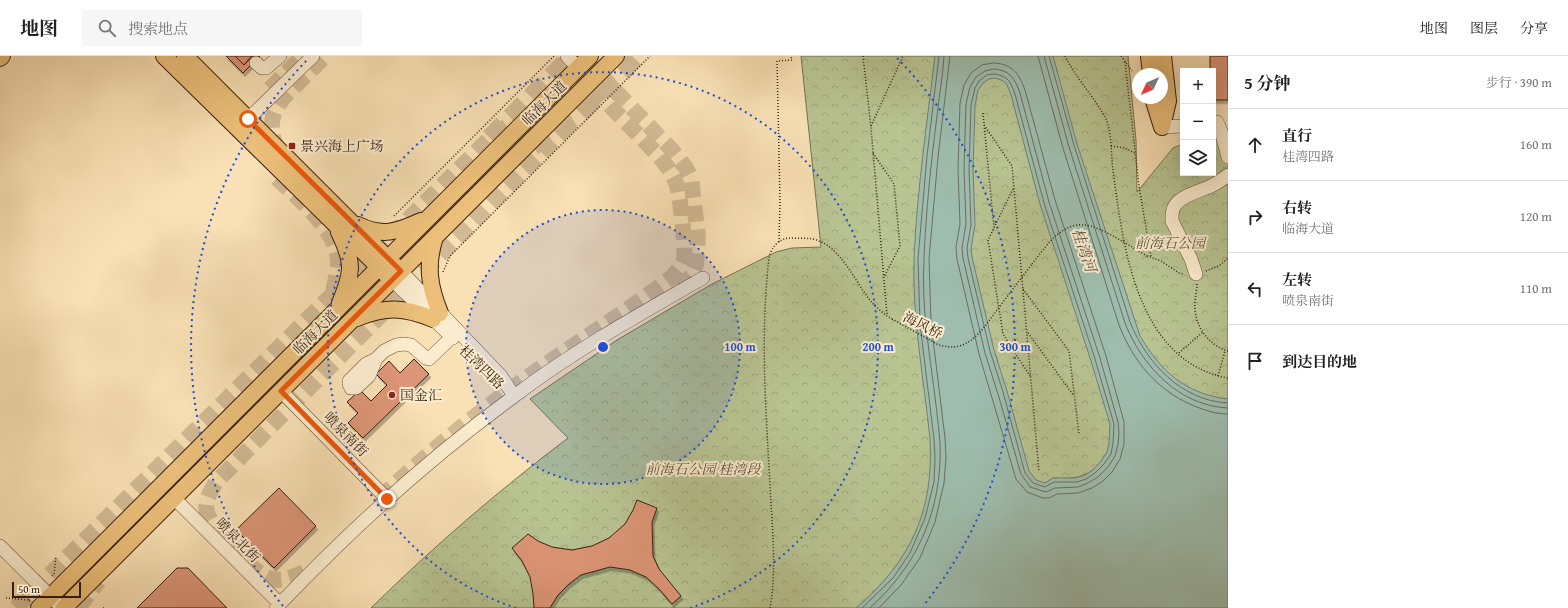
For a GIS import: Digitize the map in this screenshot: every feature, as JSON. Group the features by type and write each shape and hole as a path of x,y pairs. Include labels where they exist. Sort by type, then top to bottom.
{"main road":[{"name":"桂湾四路","path":"164,56 341,220 396,276"},
{"name":"桂湾四路","path":"185,56 248,119 341,220"},
{"name":"临海大道","path":"34,604 50,596 590,56"},
{"name":"临海大道","path":"63,608 616,56"},
{"path":"1149,56 1150,68"},
{"path":"1162,127 1168,101 1163,56"},
{"path":"1155,104 1162,127"},
{"path":"336,311 350,276 351,264 341,220 357,224 370,230 392,232 403,229 430,217"},
{"path":"352,321 381,310 395,309 409,310 437,316 430,286 429,273 435,237"}],"street":[{"path":"256,63 262,68 266,68 280,56"},
{"path":"248,119 312,56"},
{"path":"567,56 578,68"},
{"path":"1219,122 1228,157"},
{"path":"1162,127 1180,126"},
{"path":"1196,274 1191,259 1172,221 1174,207 1178,201 1215,184 1228,175"},
{"name":"桂湾四路","path":"396,276 501,376 514,396"},
{"path":"278,606 327,556 387,499 441,452 514,396 565,361 629,321 703,278"},
{"name":"桂湾四路","path":"437,316 452,337 495,382 514,396"},
{"path":"376,359 388,349 396,345 404,344 415,347 429,359 452,337"},
{"name":"喷泉南街","path":"281,391 387,499"},
{"name":"喷泉北街","path":"174,498 278,606"},
{"path":"0,546 63,608"}],"path":[{"path":"394,216 554,56"},
{"path":"442,274 450,256 650,56"},
{"path":"770,608 772,596 772,556 764,325 769,258 772,248 779,242 780,202 777,61 792,60 791,56"},
{"path":"863,56 871,128 887,316"},
{"path":"871,128 903,56"},
{"path":"1065,56 1107,121 1122,234 1137,289 1148,317 1179,353 1196,366 1218,376 1228,378"},
{"path":"1121,56 1132,71"},
{"path":"1125,62 1139,186 1151,257 1167,264 1178,273 1184,274 1196,274 1214,269 1228,258"},
{"path":"983,113 994,228"},
{"path":"984,126 1012,166 1039,472"},
{"path":"1111,146 1125,148 1136,153"},
{"path":"872,152 894,184 900,246 884,277"},
{"path":"1014,187 988,240 1003,334 1030,376"},
{"name":"海风桥","path":"779,242 788,238 818,240 832,248 870,299 887,316 937,344 955,348 966,344 974,338 1050,242 1060,232 1070,227 1082,225 1094,228 1151,257"},
{"path":"1196,274 1198,280 1195,309 1197,320 1203,332 1213,343 1227,351 1218,376"},
{"path":"1023,289 1069,350 1079,434"},
{"path":"1027,331 1075,397"},
{"path":"1179,353 1203,332"},
{"path":"54,574 56,556"},
{"path":"6,598 34,604"}],"green space":[{"path":"801,56 1128,56 1136,140 1137,192 1173,148 1180,145 1180,176 1216,176 1216,136 1228,134 1228,407 1079,477 1053,478 856,608 371,608 467,520 568,438 530,399 617,340 712,284 776,252 792,248 821,247"}],"water":[{"name":"桂湾河","path":"935,56 1053,56 1077,144 1140,336 1157,360 1176,379 1199,392 1228,399 1228,608 856,608 875,590 905,553 923,512 928,489 930,439 917,326 914,258 920,182","holes":["995,78 1006,84 1011,95 1040,204 1110,424 1107,452 1093,470 1076,478 1053,478 1045,483 1036,480 1029,471 994,350 972,257 971,249 975,225 973,169 975,106 978,90 983,83 989,79"]}],"building":[{"path":"226,56 235,56 244,65 252,56 260,56 243,73"},
{"path":"235,56 252,56 244,65"},
{"path":"1210,56 1228,56 1228,100 1216,100 1216,68 1210,68"},
{"name":"国金汇","path":"414,359 429,374 363,438 348,423 358,413 347,402 360,390 371,401 387,385 376,374 389,361 400,373"},
{"path":"279,488 316,526 274,568 236,530"},
{"path":"637,500 657,508 652,522 653,556 659,569 681,596 672,604 646,577 630,570 610,567 581,575 558,595 550,608 534,608 530,577 522,561 512,548 528,534 538,541 552,547 572,550 592,546 609,538 625,524"},
{"path":"177,568 188,568 227,608 137,608"}],"tunnel":[{"path":"270,89 303,56"},
{"path":"278,151 272,130 274,113 283,98 325,56"},
{"path":"490,138 572,56"},
{"path":"582,56 671,149 686,168 691,178 698,237 696,265 691,277 673,292"},
{"path":"533,146 575,119 637,56"},
{"path":"380,498 415,466 487,407 543,366 618,316 672,277 682,264 684,259 682,221 678,188 672,175 658,155 566,61"},
{"path":"16,608 490,138 529,111"},
{"path":"304,572 292,577 276,580 264,576 245,561 225,540 210,520 206,504 212,488 217,481 575,119"},
{"path":"277,178 316,217 332,241 337,253 338,265 332,296"},
{"path":"78,608 99,581"}],"place":[{"name":"景兴海上广场","path":"292,146"},
{"name":"国金汇","path":"392,395"}],"route":[{"path":"248,119 401,271 281,391 387,499"}],"park label":[{"name":"前海石公园","path":"1170,243"},
{"name":"前海石公园 桂湾段","path":"703,469"}]}
